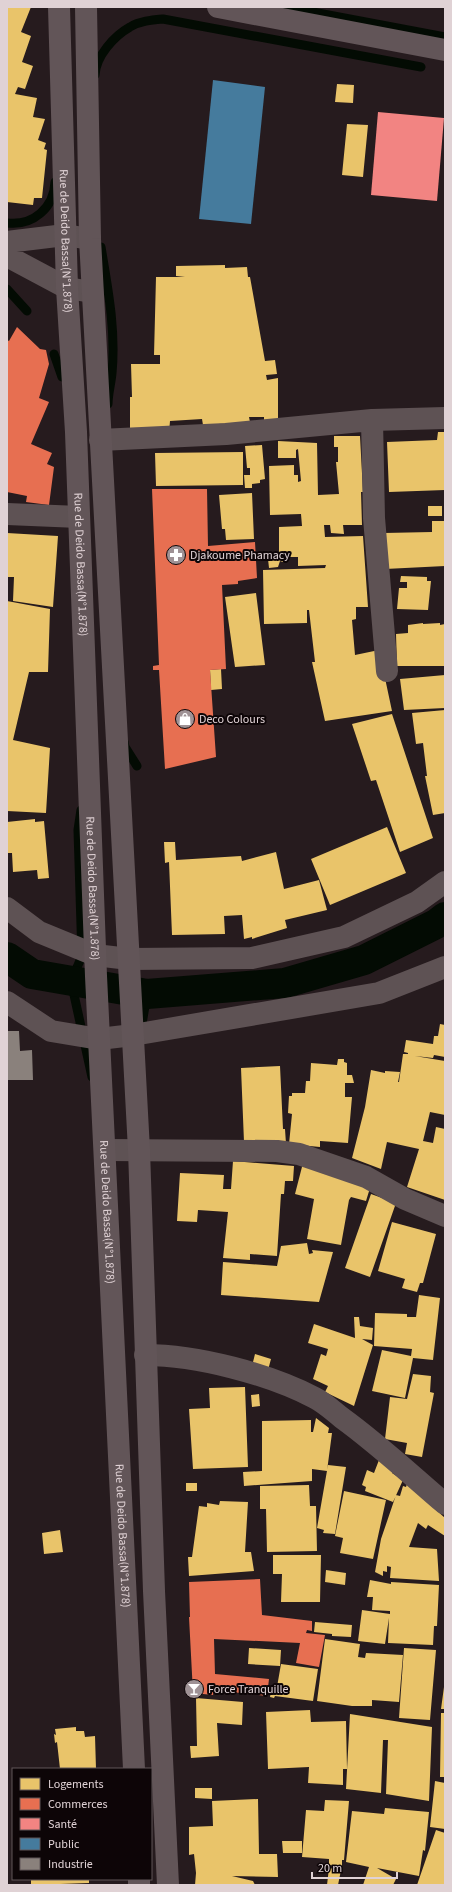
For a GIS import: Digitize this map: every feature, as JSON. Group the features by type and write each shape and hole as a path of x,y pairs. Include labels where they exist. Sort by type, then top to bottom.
{"main road":[{"name":"Rue de Deido Bassa(N°1.878)","path":"59,7 67,288 79,517 96,976 134,1768"},
{"name":"Rue de Deido Bassa(N°1.878)","path":"86,7 92,292 132,1024 168,1885"},
{"path":"218,7 445,50"},
{"path":"90,791 120,788"}],"street":[{"path":"7,242 66,235 90,239"},
{"path":"7,256 67,288 92,292"},
{"path":"100,440 226,434 372,420 445,418"},
{"path":"372,420 374,518 387,671"},
{"path":"7,514 79,517"},
{"path":"7,908 39,932 96,955 129,965 252,958 344,937 417,902 445,882"},
{"path":"7,1002 51,1031 99,1028 379,993 445,967"},
{"path":"105,1150 277,1151 299,1154 366,1177 405,1199 445,1216"},
{"path":"145,1355 164,1355 213,1364 272,1379 316,1398 357,1429 445,1504"}],"building: Logements":[{"path":"7,7 31,7 21,32 31,36 22,62 33,66 25,89 18,87 15,94 37,98 33,117 45,119 38,140 46,143 44,149 47,150 42,198 34,198 33,205 7,202"},
{"path":"337,84 354,85 353,103 335,102"},
{"path":"347,124 368,125 363,177 342,175"},
{"path":"225,265 225,268 247,267 265,361 275,360 277,374 266,375 267,380 278,378 278,421 264,420 264,417 249,417 250,422 203,425 202,419 170,421 169,433 130,433 130,397 132,397 131,364 160,364 160,355 154,355 156,277 185,277 176,276 176,266"},
{"path":"438,432 445,432 445,490 389,492 387,442 437,440"},
{"path":"334,436 360,436 363,492 361,492 362,525 343,525 344,534 331,533 330,525 324,525 325,537 363,536 368,607 356,607 356,619 352,620 355,655 379,650 392,711 325,721 312,662 315,662 309,610 307,610 307,623 264,624 263,570 325,568 326,565 298,566 298,557 279,557 279,527 302,526 301,514 270,515 269,466 294,465 294,475 298,475 298,482 301,481 298,449 296,450 296,458 278,458 278,441 317,443 318,495 339,494 336,462 338,462 338,447 334,447"},
{"path":"262,445 265,479 260,480 260,483 252,484 252,488 245,488 244,475 250,475 250,468 247,468 245,446"},
{"path":"243,452 243,485 156,486 155,453"},
{"path":"252,493 254,539 226,540 225,529 222,529 219,495"},
{"path":"428,506 442,506 442,516 428,516"},
{"path":"432,521 445,521 445,566 385,569 384,533 432,532"},
{"path":"7,533 58,536 53,607 13,601 14,577 7,577"},
{"path":"276,557 284,559 283,562 280,561 278,567 269,568 268,559"},
{"path":"401,576 427,577 427,581 431,581 428,610 397,609 399,588 407,588 407,582 400,582"},
{"path":"256,593 265,665 235,667 225,597"},
{"path":"7,601 50,609 48,672 29,672 13,740 50,748 46,813 7,811"},
{"path":"440,623 440,625 445,624 445,666 397,666 396,634 408,633 408,625"},
{"path":"221,669 222,689 211,690 210,670"},
{"path":"445,675 445,708 404,710 400,679"},
{"path":"445,710 445,813 433,815 425,776 427,776 423,743 416,744 412,713"},
{"path":"392,714 433,838 400,852 376,780 371,781 352,724"},
{"path":"35,819 35,822 44,821 49,878 38,879 37,870 13,872 12,853 7,853 7,822"},
{"path":"387,827 406,873 330,905 311,859"},
{"path":"164,842 175,842 176,860 241,856 242,861 276,852 284,889 319,880 327,910 285,920 287,928 252,939 252,937 244,939 242,915 224,916 225,934 172,935 169,862 165,863"},
{"path":"440,1024 445,1025 445,1057 434,1055 433,1058 415,1056 445,1061 445,1115 430,1112 423,1141 433,1143 436,1127 445,1129 445,1200 407,1187 419,1149 387,1142 381,1169 352,1158 365,1107 371,1070 385,1073 385,1071 400,1072 399,1082 403,1054 408,1054 404,1052 406,1040 433,1044 434,1036 438,1036"},
{"path":"338,1059 344,1059 344,1062 347,1063 347,1075 352,1075 354,1083 345,1083 345,1097 352,1097 348,1143 320,1141 320,1147 289,1144 292,1114 288,1113 289,1096 292,1096 292,1093 305,1093 306,1081 310,1081 311,1063 337,1065"},
{"path":"280,1066 283,1129 285,1129 286,1144 244,1142 241,1068"},
{"path":"233,1161 294,1166 293,1181 285,1181 284,1194 281,1194 277,1256 250,1254 250,1260 223,1258 228,1212 198,1210 197,1222 177,1221 180,1173 224,1175 223,1189 231,1189"},
{"path":"303,1163 370,1188 366,1201 351,1197 349,1200 341,1245 307,1239 314,1199 295,1194"},
{"path":"371,1194 396,1203 370,1277 345,1268"},
{"path":"392,1222 436,1234 423,1283 420,1283 417,1292 402,1288 405,1279 378,1271"},
{"path":"307,1243 309,1254 313,1253 312,1250 333,1252 319,1302 221,1295 223,1262 277,1266 281,1246"},
{"path":"419,1295 440,1298 433,1360 413,1358 405,1398 372,1391 382,1350 411,1356 412,1349 374,1346 375,1313 407,1314 407,1317 416,1317"},
{"path":"354,1317 359,1317 360,1326 373,1328 372,1340 362,1339 373,1345 354,1406 325,1392 328,1386 313,1379 321,1354 326,1356 328,1349 308,1343 314,1324 355,1338"},
{"path":"255,1354 271,1359 268,1370 252,1366"},
{"path":"413,1374 431,1376 430,1392 434,1393 422,1457 405,1454 407,1443 385,1439 390,1397 407,1399"},
{"path":"245,1387 248,1467 193,1469 189,1409 210,1408 209,1388"},
{"path":"259,1394 260,1406 252,1407 251,1395"},
{"path":"316,1418 329,1428 328,1433 332,1433 327,1471 312,1469 312,1481 244,1486 243,1472 262,1471 262,1421 311,1420 311,1432 313,1432"},
{"path":"379,1460 393,1470 392,1473 403,1480 393,1502 365,1491 366,1487 362,1485 367,1470 374,1473"},
{"path":"328,1465 346,1467 335,1534 323,1533 324,1530 317,1528"},
{"path":"186,1483 197,1483 197,1491 186,1491"},
{"path":"407,1484 445,1518 445,1536 428,1525 426,1529 418,1523 409,1547 437,1549 439,1581 390,1578 391,1567 387,1566 387,1572 383,1571 383,1576 375,1572 381,1539 396,1495 400,1496 403,1486 406,1487"},
{"path":"309,1485 310,1506 316,1506 317,1551 267,1552 266,1509 260,1509 260,1486"},
{"path":"344,1491 386,1500 373,1559 340,1553 343,1538 335,1536"},
{"path":"220,1501 248,1502 245,1552 251,1552 254,1571 189,1576 188,1557 192,1557 199,1506 207,1507 207,1503 219,1505"},
{"path":"60,1530 63,1552 44,1554 42,1533"},
{"path":"273,1555 321,1555 320,1602 281,1602 282,1574 273,1574"},
{"path":"326,1570 346,1573 345,1585 325,1582"},
{"path":"370,1580 391,1584 391,1582 439,1585 437,1626 434,1626 433,1645 388,1643 389,1618 385,1644 358,1641 362,1610 390,1614 390,1611 372,1610 373,1597 367,1597"},
{"path":"315,1622 352,1625 351,1637 332,1636 332,1634 314,1632"},
{"path":"325,1639 360,1644 358,1657 365,1658 366,1653 403,1655 399,1702 372,1700 372,1706 352,1706 317,1701"},
{"path":"249,1648 281,1650 280,1666 248,1664"},
{"path":"404,1648 436,1650 430,1720 399,1718"},
{"path":"281,1664 318,1669 313,1701 275,1696 274,1698 270,1697 272,1686 277,1687"},
{"path":"444,1687 445,1709 441,1709"},
{"path":"196,1698 243,1702 242,1725 217,1723 219,1756 191,1758 190,1746 197,1746"},
{"path":"310,1710 311,1722 346,1721 347,1769 343,1769 343,1785 308,1783 309,1767 268,1769 266,1712"},
{"path":"441,1713 445,1713 445,1777 440,1777"},
{"path":"350,1714 432,1727 429,1801 386,1794 388,1740 383,1740 381,1793 346,1789"},
{"path":"76,1727 76,1731 84,1731 85,1737 95,1736 96,1768 60,1768 57,1742 55,1743 55,1729"},
{"path":"435,1781 445,1783 445,1829 430,1827"},
{"path":"195,1788 212,1788 212,1799 195,1798"},
{"path":"258,1799 259,1854 277,1854 278,1877 232,1876 253,1881 255,1885 195,1885 196,1873 194,1854 189,1855 189,1827 213,1826 212,1801"},
{"path":"325,1800 349,1801 344,1860 342,1860 342,1866 329,1865 329,1859 302,1857 306,1810 324,1811"},
{"path":"385,1808 429,1812 425,1851 423,1850 419,1876 377,1868 396,1879 393,1885 363,1885 369,1867 346,1862 352,1811 384,1814"},
{"path":"436,1830 445,1833 445,1885 417,1885"},
{"path":"282,1841 302,1841 302,1853 283,1853"},
{"path":"329,1868 341,1870 338,1885 327,1885"},
{"path":"31,1880 89,1880 89,1883 31,1885"}],"building: Commerces":[{"path":"17,327 40,349 46,350 49,364 39,398 49,402 31,444 52,453 47,464 54,467 49,505 26,502 27,496 7,492 7,340 9,341"},
{"path":"152,489 207,489 208,546 255,542 257,578 238,581 238,584 222,585 226,669 210,670 216,757 165,769 159,670 153,670 153,666 159,665"},
{"path":"260,1579 262,1615 312,1621 312,1631 307,1630 306,1633 325,1635 319,1667 296,1663 300,1643 214,1639 215,1674 269,1679 267,1696 214,1690 213,1695 193,1693 189,1617 189,1582"}],"building: Santé":[{"path":"378,112 444,118 437,201 371,195"}],"building: Public":[{"path":"213,80 265,87 251,224 199,219"}],"building: Industrie":[{"path":"7,1031 19,1031 20,1051 32,1050 33,1080 7,1080"}],"waterway":[{"path":"286,7 445,37"},
{"path":"95,75 96,68 102,54 112,41 124,31 138,23 163,19 421,67"},
{"path":"7,223 25,222 40,213 51,200 55,182"},
{"path":"101,247 111,310 113,341 112,373 108,404"},
{"path":"7,289 27,311"},
{"path":"54,354 62,377"},
{"path":"124,742 125,747 137,766"},
{"path":"81,810 78,830 82,956 71,981 92,1077"},
{"path":"7,957 32,974 147,994 285,983 364,960 436,924 445,917"},
{"path":"141,1030 147,994"}],"place":[{"name":"Djakoume Phamacy","path":"176,555"},
{"name":"Deco Colours","path":"185,719"},
{"name":"Force Tranquille","path":"194,1689"}]}
